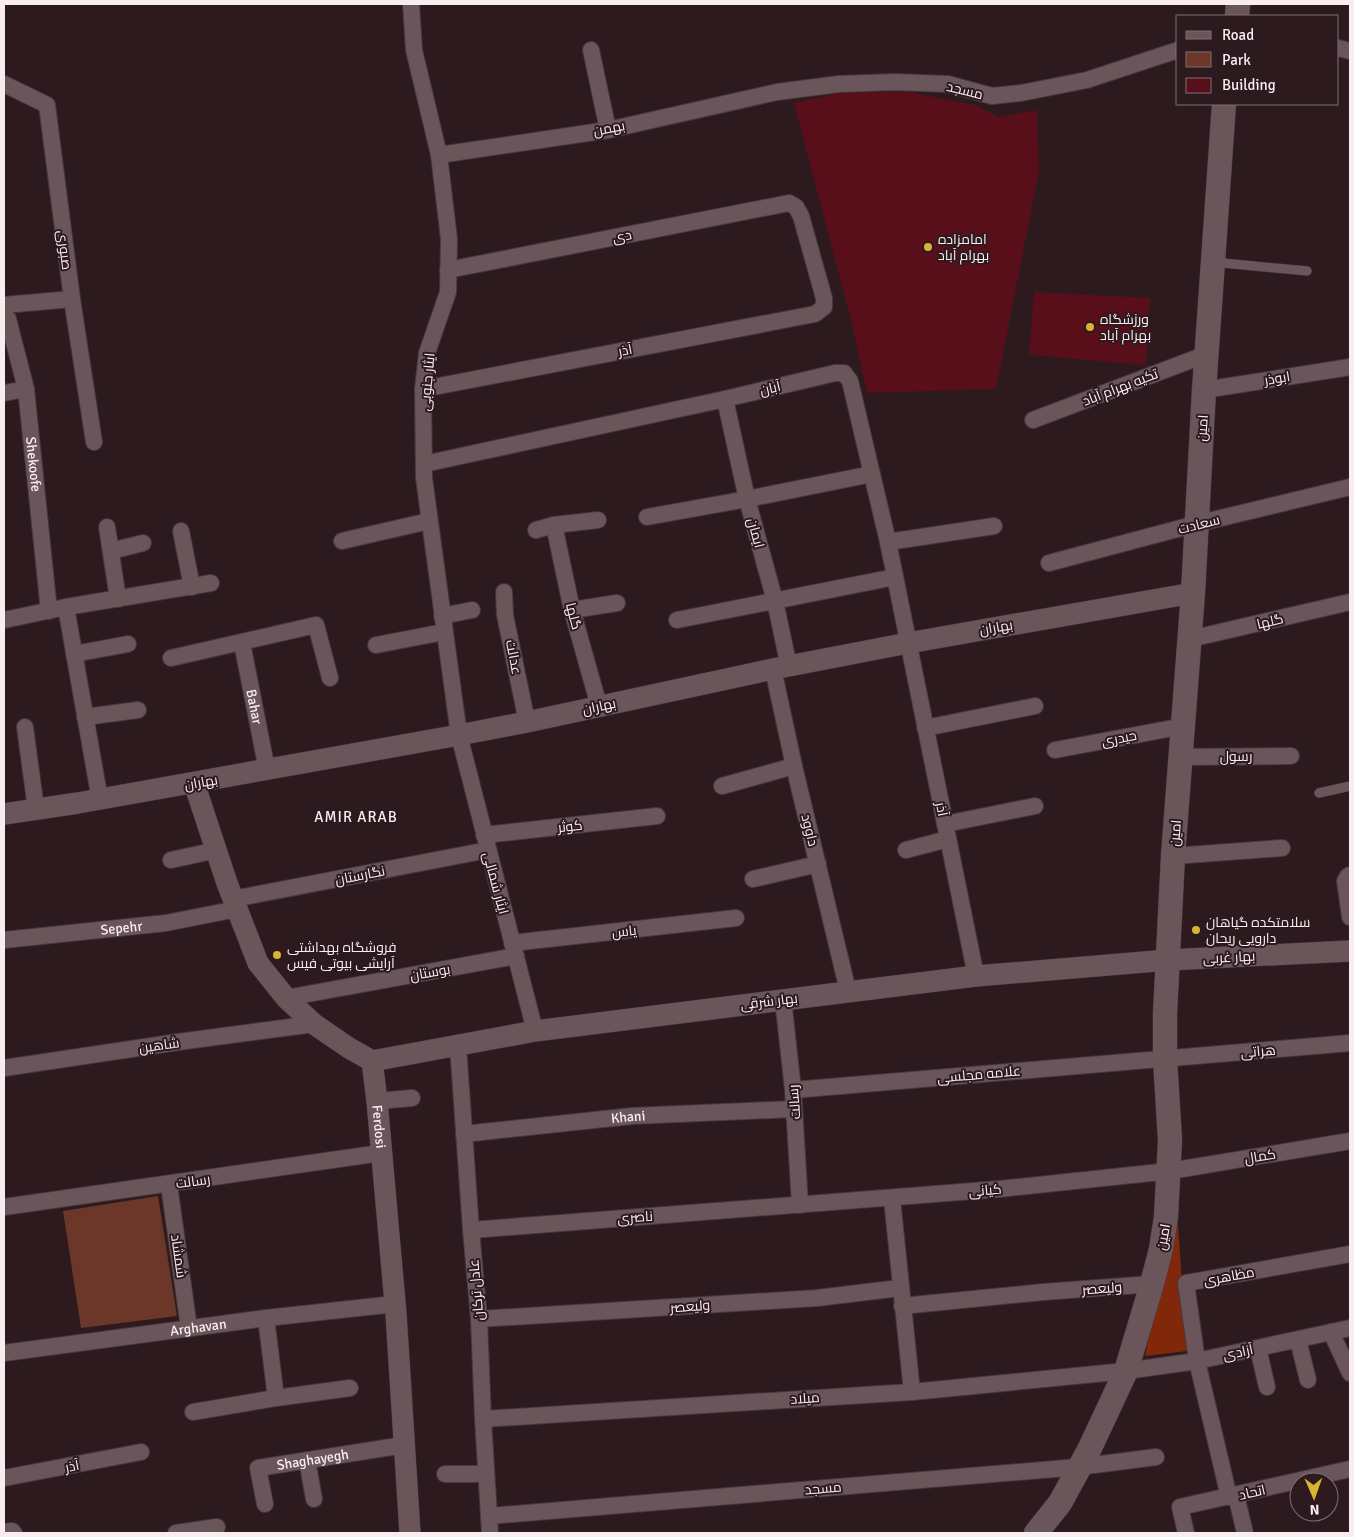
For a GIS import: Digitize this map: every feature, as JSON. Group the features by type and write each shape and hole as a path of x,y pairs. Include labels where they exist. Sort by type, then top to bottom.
{"main road":[{"name":"امین","path":"1036,1533 1060,1503 1089,1450 1126,1371 1152,1284 1161,1249 1166,1217 1170,1171 1170,1140 1165,1059 1165,1014 1173,856 1190,639 1204,390 1224,105"}],"street":[{"name":"ایثار جنوبی","path":"411,4 414,50 440,155 449,239 448,292 427,353 423,389 424,478 459,735"},
{"path":"591,50 608,130"},
{"name":"مسجد","path":"777,92 839,84 894,82 948,84 992,96 1087,80 1176,51"},
{"name":"صبوری","path":"4,84 47,106 72,299 94,442"},
{"name":"بهمن","path":"440,155 608,130 777,92"},
{"name":"دی","path":"448,270 789,204 796,207 801,216 822,289 824,308"},
{"path":"6,312 72,299"},
{"name":"آذر","path":"423,389 816,314 824,308"},
{"name":"Shekoofe","path":"6,312 26,389 49,611"},
{"name":"تکیه بهرام آباد","path":"1033,420 1207,354"},
{"name":"ابوذر","path":"1204,390 1350,367"},
{"name":"آبان","path":"424,464 725,399 835,373 844,373 850,381 888,542 908,643"},
{"path":"4,393 26,389"},
{"name":"ایمان","path":"725,399 747,499 775,601 781,668"},
{"path":"647,517 872,474"},
{"name":"سعادت","path":"1049,563 1196,524 1350,487"},
{"path":"536,530 554,525 598,520"},
{"path":"342,541 429,521"},
{"name":"گلها","path":"554,525 572,610 599,706"},
{"path":"888,542 994,526"},
{"path":"107,527 118,598"},
{"path":"181,531 192,587"},
{"path":"110,551 143,543"},
{"path":"677,620 895,577"},
{"path":"4,620 66,607 211,583"},
{"name":"عدالت","path":"504,592 505,614 527,722"},
{"name":"بهاران","path":"4,814 100,800 459,735 908,643 1193,593"},
{"name":"گلها","path":"1190,639 1350,602"},
{"path":"572,610 618,603"},
{"path":"66,607 100,800"},
{"path":"376,645 443,624 472,610"},
{"path":"171,658 316,626 330,678"},
{"name":"Bahar","path":"242,643 267,770"},
{"name":"آذر","path":"908,643 976,976"},
{"path":"74,654 128,644"},
{"name":"داوود","path":"781,668 794,766 848,991"},
{"path":"926,728 1035,706"},
{"path":"85,717 138,710"},
{"name":"حیدری","path":"1054,750 1184,726"},
{"path":"25,727 36,810"},
{"name":"ایثار شمالی","path":"459,735 536,1031"},
{"name":"رسول","path":"1181,757 1291,756"},
{"path":"722,786 794,766"},
{"path":"194,783 235,904 258,963 286,998 314,1024 372,1061"},
{"path":"906,850 947,832 1035,806"},
{"name":"کوثر","path":"486,843 657,816"},
{"name":"نگارستان","path":"235,904 486,843"},
{"path":"1173,856 1282,848"},
{"path":"171,860 217,850"},
{"path":"753,878 818,864"},
{"path":"1350,875 1345,881 1350,917"},
{"name":"Sepehr","path":"4,940 166,923 235,904"},
{"name":"یاس","path":"514,949 736,918"},
{"name":"بوستان","path":"286,998 514,949"},
{"name":"بهار غربی","path":"1168,960 1350,951"},
{"name":"بهار شرقی","path":"372,1061 536,1031 848,991 976,976 1168,960"},
{"name":"رسالت","path":"783,1000 793,1090 800,1205"},
{"name":"شاهین","path":"4,1068 314,1024"},
{"name":"هراتی","path":"1165,1059 1350,1043"},
{"name":"عادل ترکان","path":"458,1046 479,1319 490,1533"},
{"name":"علامه مجلسی","path":"793,1090 1165,1059"},
{"name":"Ferdosi","path":"372,1061 394,1304 410,1533"},
{"path":"377,1100 412,1098"},
{"name":"Khani","path":"464,1134 632,1116 794,1109"},
{"name":"کمال","path":"1170,1171 1350,1142"},
{"name":"رسالت","path":"4,1207 169,1185 381,1153"},
{"name":"کیانی","path":"800,1205 892,1199 1170,1171"},
{"name":"شمشاد","path":"169,1185 189,1328"},
{"path":"892,1199 912,1392"},
{"name":"ناصری","path":"471,1230 800,1205"},
{"name":"مظاهری","path":"1197,1361 1186,1283 1350,1254"},
{"name":"ولیعصر","path":"902,1306 1043,1292 1152,1284"},
{"name":"ولیعصر","path":"479,1319 817,1298 900,1288"},
{"name":"Arghavan","path":"4,1353 266,1318 394,1304"},
{"path":"266,1318 276,1398"},
{"name":"آزادی","path":"1126,1371 1197,1361 1350,1328"},
{"path":"1331,1332 1350,1373"},
{"path":"1298,1340 1308,1380"},
{"path":"1258,1348 1267,1387"},
{"path":"1197,1361 1233,1496 1245,1533"},
{"name":"میلاد","path":"483,1419 912,1392 1126,1371"},
{"path":"193,1412 350,1388"},
{"name":"Shaghayegh","path":"265,1504 258,1468 404,1445"},
{"name":"آذر","path":"4,1478 141,1452"},
{"name":"مسجد","path":"489,1516 1078,1467 1156,1457"},
{"path":"307,1460 314,1499"},
{"name":"اتحاد","path":"1186,1533 1180,1507 1350,1469"},
{"path":"445,1474 486,1474"},
{"path":"176,1533 217,1527"},
{"path":"4,1532 14,1533"}],"lane":[{"path":"1213,262 1307,271"},
{"path":"1319,793 1350,786"}],"green space":[{"path":"158,1196 177,1316 81,1328 63,1211"}],"shaded area":[{"path":"1176,1197 1187,1351 1145,1356"}],"building":[{"name":"امامزاده بهرام آباد","path":"844,92 908,92 975,105 999,117 1037,110 1039,171 996,389 867,393 852,324 794,103"},
{"name":"ورزشگاه بهرام آباد","path":"1034,292 1150,298 1146,365 1029,355"}],"place":[{"name":"امامزاده بهرام آباد","path":"928,247"},
{"name":"ورزشگاه بهرام آباد","path":"1090,327"},
{"name":"سلامتکده گیاهان دارویی ریحان","path":"1196,930"},
{"name":"فروشگاه بهداشتی آرایشی بیوتی فیس","path":"277,955"}],"district":[{"name":"AMIR ARAB","path":"356,817"}]}
